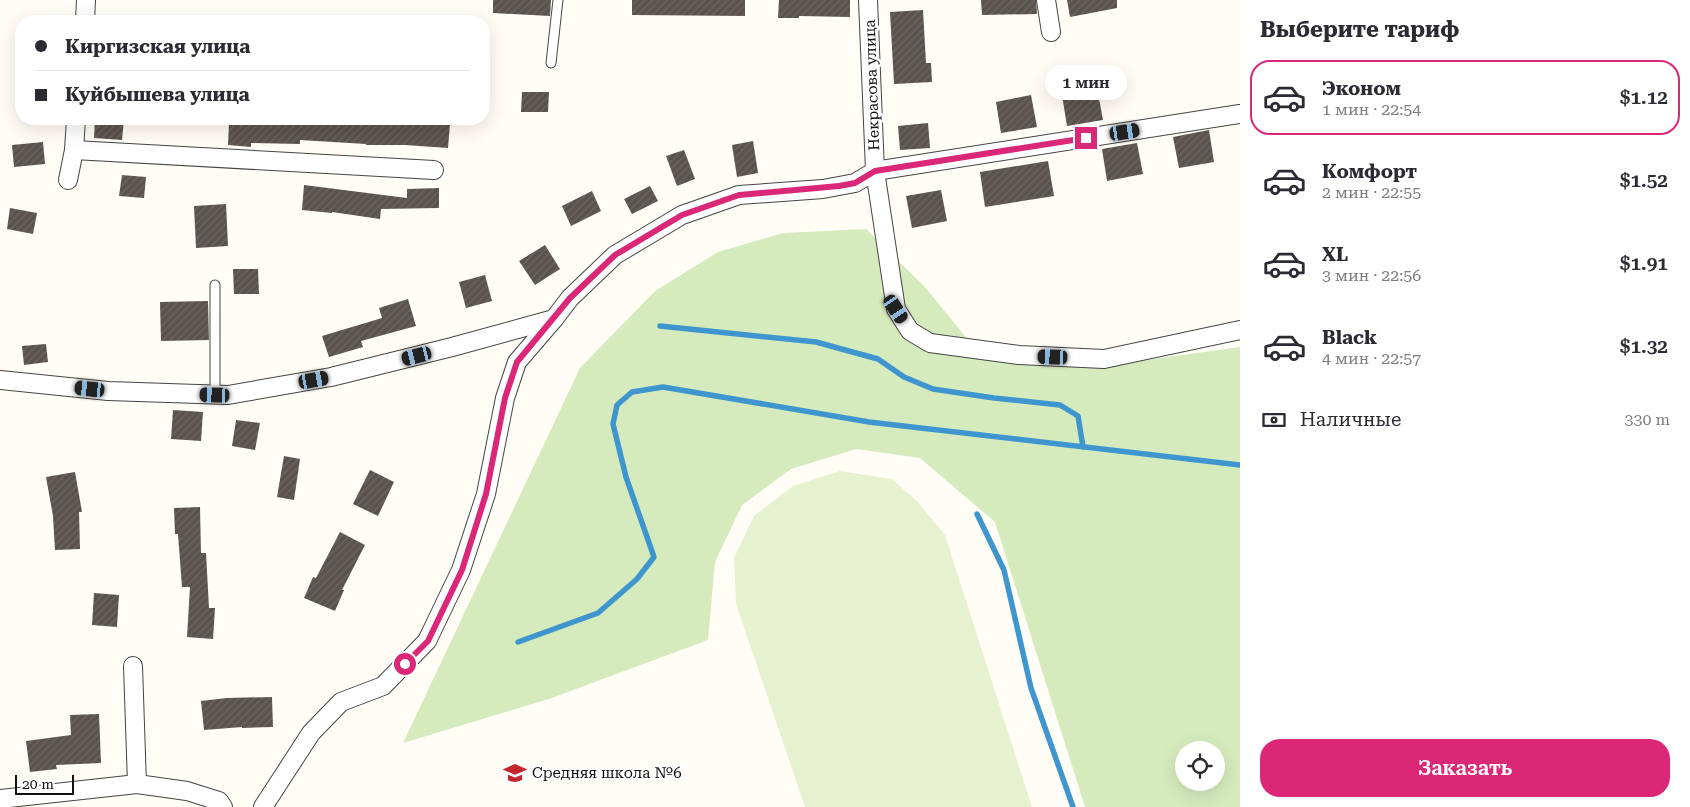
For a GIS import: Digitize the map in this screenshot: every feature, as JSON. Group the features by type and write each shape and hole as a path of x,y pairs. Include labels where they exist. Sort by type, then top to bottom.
{"street":[{"path":"85,15 86,0"},
{"name":"Некрасова улица","path":"868,0 875,171 896,309 910,331 930,343 1019,355 1104,359 1240,330"},
{"path":"1046,0 1051,32"},
{"path":"262,807 311,733 341,702 383,686 428,641 462,570 486,494 505,398 517,362 570,298 615,255 682,215 739,195 823,188 855,183 875,171 1240,114"},
{"path":"68,180 74,150 76,125"},
{"path":"74,150 434,170"},
{"path":"0,380 108,391 228,395 331,377 554,319"},
{"path":"133,666 137,784"},
{"path":"0,800 137,784 187,791 220,801 223,807"}],"lane":[{"path":"551,63 558,0"},
{"path":"215,285 215,395"}],"green space":[{"path":"866,229 924,286 978,352 1110,365 1240,347 1240,807 1085,807 995,522 920,458 856,449 791,469 742,505 715,562 708,640 549,699 403,743 580,368 655,291 718,252 783,233"},
{"path":"840,471 892,479 917,501 945,535 1032,807 805,807 736,604 734,558 754,516 793,486"}],"building":[{"path":"493,0 551,0 550,16 493,13"},
{"path":"632,0 745,0 745,16 632,15"},
{"path":"779,0 850,0 850,17 799,16 799,18 778,18"},
{"path":"981,0 1036,0 1037,14 982,15"},
{"path":"1067,0 1117,0 1117,8 1070,17"},
{"path":"923,10 926,63 931,63 932,82 894,84 890,12"},
{"path":"1097,88 1103,120 1067,126 1062,95"},
{"path":"522,92 549,92 548,112 521,112"},
{"path":"1031,95 1037,127 1001,133 996,102"},
{"path":"928,123 930,148 900,150 898,126"},
{"path":"95,125 123,125 122,140 94,138"},
{"path":"229,125 450,125 448,148 300,140 300,144 251,143 251,147 228,145"},
{"path":"1209,130 1214,162 1179,168 1173,137"},
{"path":"753,141 758,173 737,177 732,145"},
{"path":"43,142 45,164 14,167 12,145"},
{"path":"1137,143 1143,174 1107,181 1102,149"},
{"path":"684,150 695,179 677,186 666,156"},
{"path":"1048,161 1054,196 985,207 980,172"},
{"path":"122,175 146,177 144,198 119,196"},
{"path":"304,185 407,198 407,189 439,188 439,208 381,209 380,219 302,210"},
{"path":"650,186 658,201 632,214 624,199"},
{"path":"941,190 947,221 912,228 906,196"},
{"path":"592,191 601,211 571,226 562,206"},
{"path":"226,204 228,246 196,248 194,206"},
{"path":"10,208 37,213 33,234 7,229"},
{"path":"545,245 560,269 535,285 519,261"},
{"path":"233,269 258,269 259,294 234,294"},
{"path":"485,275 492,301 466,308 459,282"},
{"path":"408,299 416,326 361,341 363,347 329,357 322,336 382,318 379,308"},
{"path":"208,301 209,340 161,341 160,302"},
{"path":"46,344 48,362 24,365 22,346"},
{"path":"173,410 203,412 201,441 171,439"},
{"path":"236,420 260,423 255,450 232,446"},
{"path":"284,456 300,459 294,500 277,497"},
{"path":"370,470 394,482 378,516 353,504"},
{"path":"75,472 82,512 79,512 80,549 55,550 53,516 46,477"},
{"path":"200,507 201,553 206,553 209,608 215,608 213,639 187,637 190,587 182,587 178,534 175,534 174,508"},
{"path":"340,532 365,545 342,590 344,590 335,611 304,598 313,577 316,578"},
{"path":"94,593 119,595 117,627 92,625"},
{"path":"272,697 273,727 204,730 201,701 227,698"},
{"path":"99,714 101,763 56,765 57,769 30,772 26,741 71,735 70,715"}],"waterway":[{"path":"660,326 816,342 878,359 904,377 933,389 1060,405 1078,416 1083,447"},
{"path":"518,642 598,613 637,579 654,557 626,477 613,424 617,405 632,392 663,387 869,422 1240,465"},
{"path":"977,514 1004,570 1031,688 1073,807"}],"place":[{"name":"Средняя школа №6","path":"515,773"}],"route":[{"path":"405,664 428,641 462,570 486,494 505,398 517,362 570,298 615,255 682,215 739,195 839,186 855,183 875,171 1086,138"}]}
